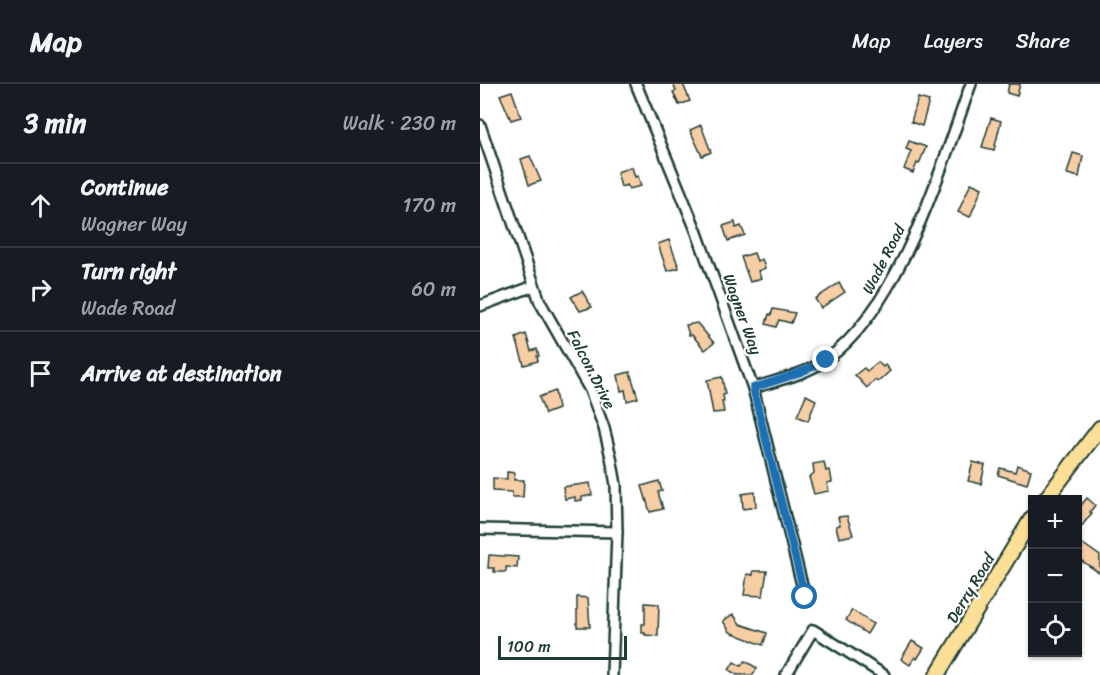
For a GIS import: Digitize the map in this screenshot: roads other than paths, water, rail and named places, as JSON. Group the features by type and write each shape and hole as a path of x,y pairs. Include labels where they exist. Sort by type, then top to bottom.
{"main road":[{"path":"1049,495 1100,428"},
{"name":"Derry Road","path":"937,675 1028,525"}],"street":[{"name":"Wagner Way","path":"636,84 696,230 753,388 805,597"},
{"name":"Wade Road","path":"753,388 810,369 836,352 867,320 890,282 931,195 971,84"},
{"name":"Falcon Drive","path":"480,125 534,286 549,321 575,363 598,408 615,475 617,532 612,675"},
{"path":"480,306 534,286"},
{"path":"480,529 617,532"},
{"path":"786,675 813,630 885,675"}]}
